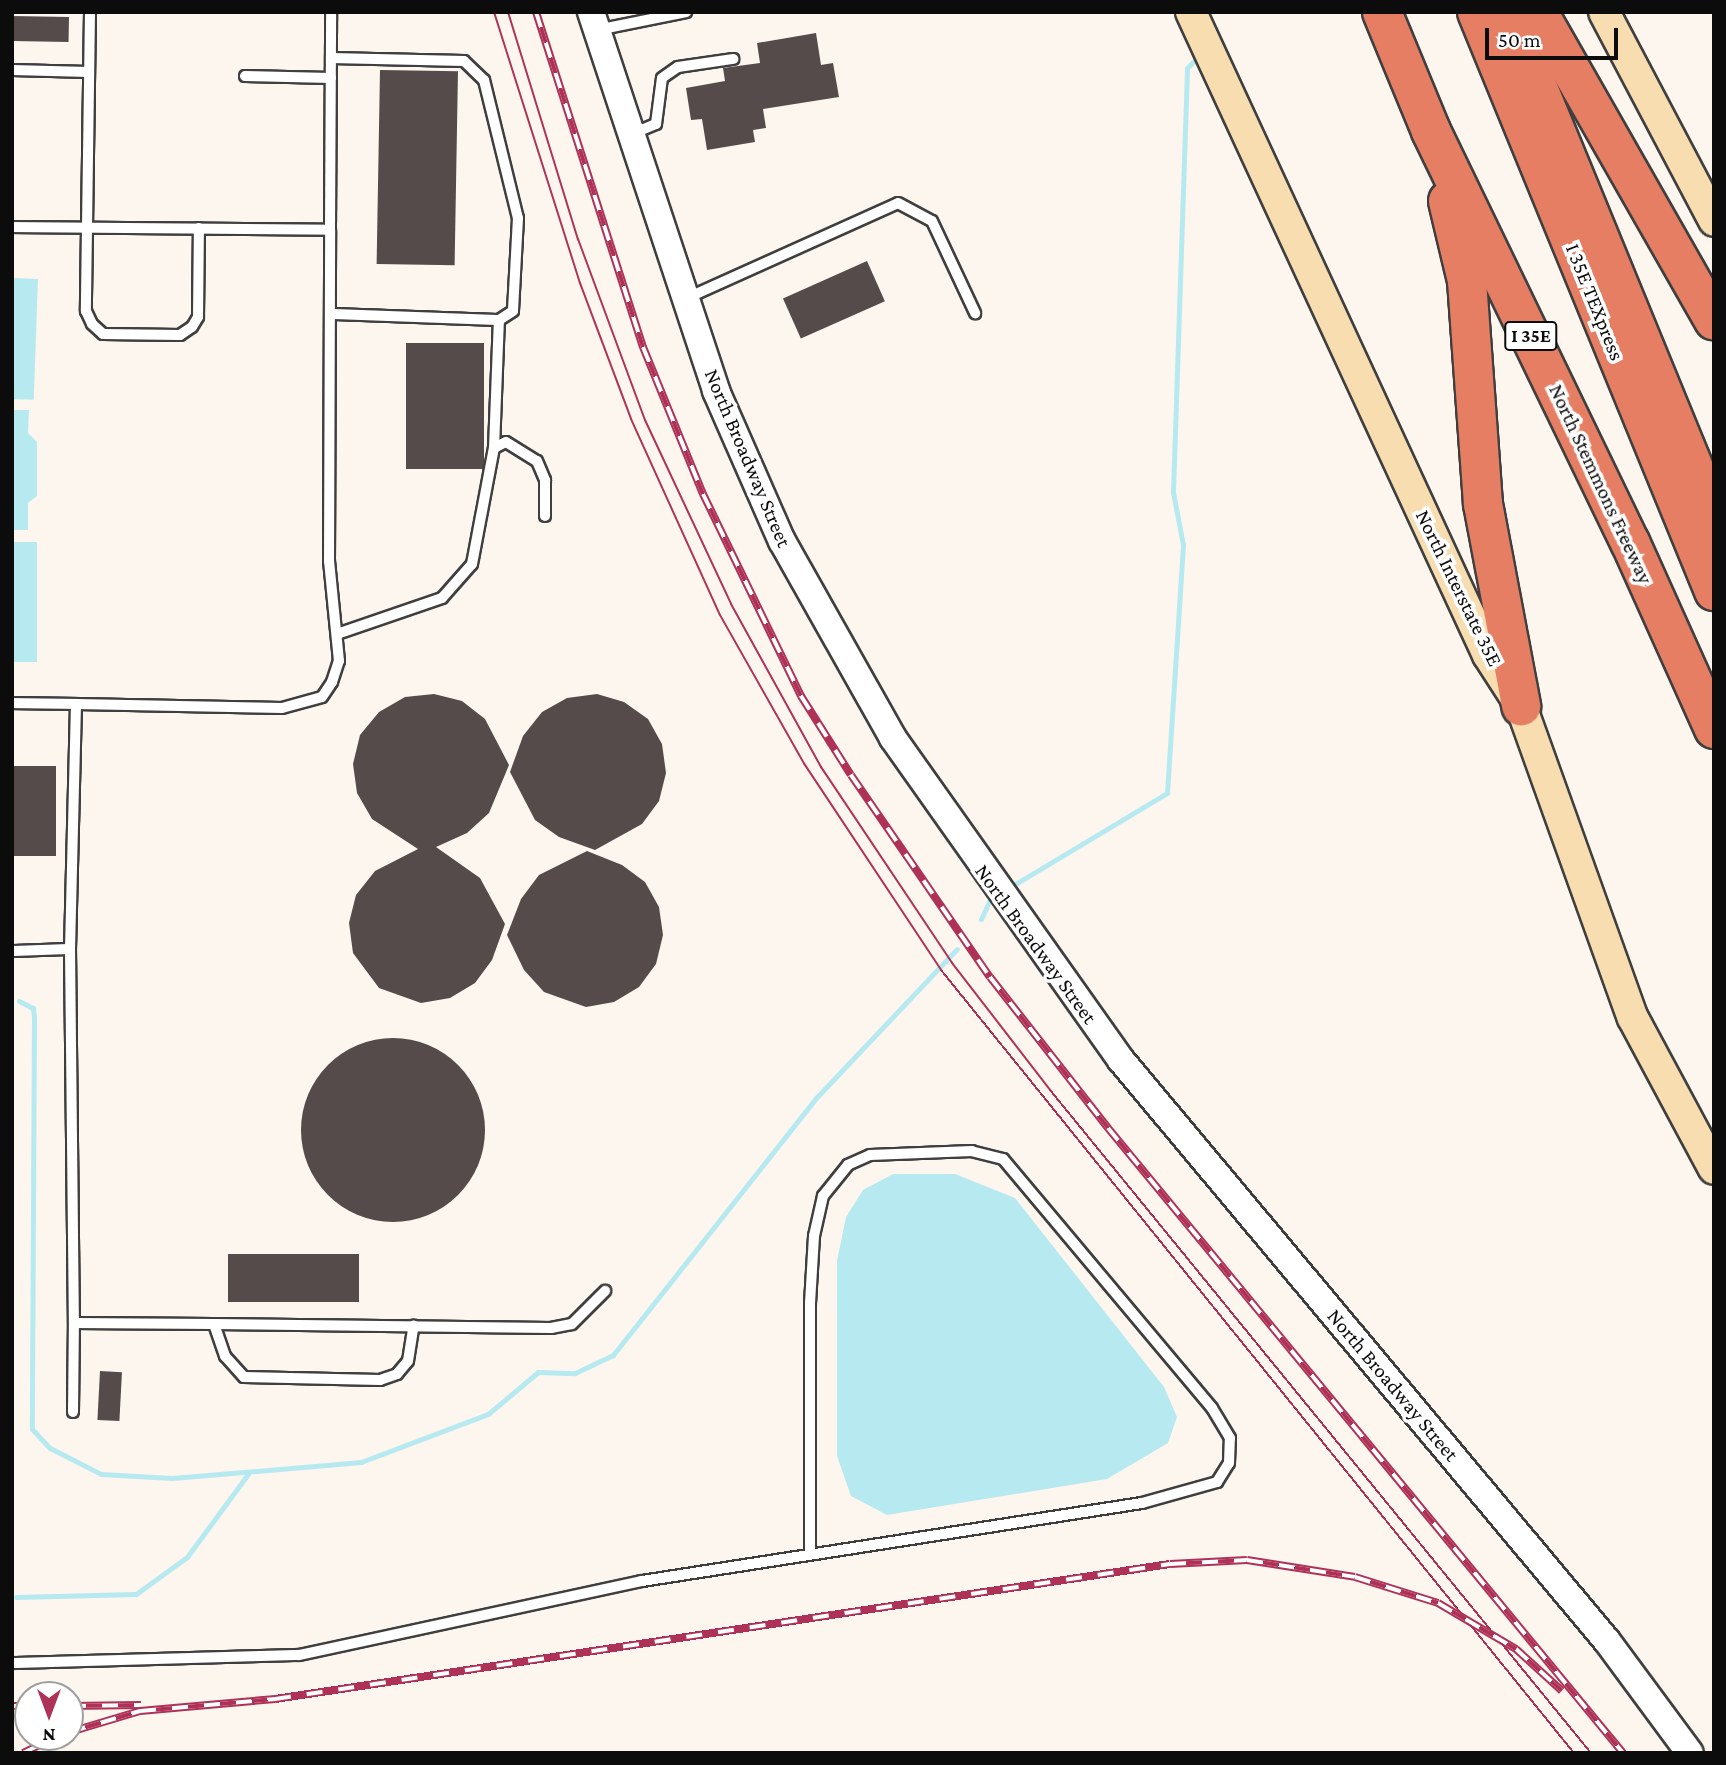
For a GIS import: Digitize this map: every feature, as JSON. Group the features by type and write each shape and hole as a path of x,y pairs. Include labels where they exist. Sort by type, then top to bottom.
{"highway":[{"name":"North Stemmons Freeway","path":"1382,12 1431,131 1630,542 1714,729"},
{"name":"I 35E TEXpress","path":"1477,12 1714,591"},
{"path":"1507,12 1709,502"},
{"path":"1538,12 1714,320"},
{"path":"1431,131 1466,281 1483,504 1521,706"}],"main road":[{"name":"North Interstate 35E","path":"1191,12 1488,655 1521,706 1633,1018 1714,1169"},
{"path":"1604,12 1714,221"}],"street":[{"name":"North Broadway Street","path":"594,21 716,391 782,541 843,657 960,839 1121,1060 1607,1641 1690,1753"}],"lane":[{"path":"90,12 86,311 92,324 103,334 180,335 198,317 199,229"},
{"path":"12,703 305,705 321,697 332,682 339,661 330,573 331,12"},
{"path":"594,21 686,12"},
{"path":"331,58 464,61 484,80 518,218 513,311 499,320 332,314"},
{"path":"630,135 656,124 662,78 678,67 733,59"},
{"path":"12,70 89,72"},
{"path":"245,76 331,78"},
{"path":"684,299 898,203 932,221 975,313"},
{"path":"12,227 331,230"},
{"path":"337,634 442,598 472,564 494,449 499,320"},
{"path":"494,449 506,442 537,461 545,480 545,516"},
{"path":"73,1412 70,950 76,704"},
{"path":"12,951 70,950"},
{"path":"12,1663 299,1655 642,1581 1192,1493 1217,1482 1229,1463 1230,1437 1212,1408 1003,1159 972,1150 870,1155 848,1165 823,1196 814,1236 810,1303 810,1553"},
{"path":"74,1323 551,1328 572,1324 605,1291"},
{"path":"214,1324 225,1356 244,1377 380,1380 397,1374 408,1361 414,1325"}],"water":[{"path":"12,278 38,279 34,400 12,399"},
{"path":"12,410 29,410 28,433 37,442 37,496 28,503 28,530 12,530"},
{"path":"12,542 37,542 37,662 12,662"},
{"path":"893,1174 955,1174 1015,1198 1164,1387 1177,1417 1168,1443 1107,1479 887,1515 851,1496 837,1456 837,1261 846,1217 863,1190"}],"building":[{"path":"12,16 69,17 69,42 12,41"},
{"path":"816,33 821,65 833,63 839,97 763,109 766,128 753,130 755,142 707,150 702,119 691,120 686,88 725,81 723,68 760,63 757,43"},
{"path":"380,70 458,71 455,265 377,264"},
{"path":"867,261 885,301 801,339 783,298"},
{"path":"406,343 484,343 484,469 406,469"},
{"path":"434,694 462,701 485,719 509,765 489,813 467,833 436,847 480,878 505,924 492,960 475,983 450,998 421,1003 379,988 353,953 349,923 356,895 375,871 418,849 372,819 357,793 353,764 360,735 379,712 405,697"},
{"path":"597,694 624,702 648,719 662,744 666,773 659,801 642,824 595,850 559,837 535,820 510,772 523,736 542,712 567,698"},
{"path":"12,766 56,766 56,856 12,856"},
{"path":"587,851 622,865 645,882 659,907 663,935 656,964 639,987 614,1002 586,1007 544,992 524,970 507,935 521,899 539,875"},
{"path":"393,1038 428,1045 444,1053 458,1065 470,1079 478,1095 485,1130 478,1165 470,1181 458,1195 444,1207 428,1215 393,1222 358,1215 342,1207 328,1195 316,1181 308,1165 301,1130 308,1095 316,1079 328,1065 342,1053 358,1045"},
{"path":"228,1254 359,1254 359,1302 228,1302"},
{"path":"100,1371 122,1372 119,1421 97,1420"}],"waterway":[{"path":"1012,886 1167,793 1183,545 1173,492 1187,68 1196,59"},
{"path":"981,919 990,900"},
{"path":"19,1001 33,1008 34,1018 32,1429 50,1448 101,1474 172,1478 361,1462 488,1414 538,1372 575,1373 613,1355 816,1098 957,949"},
{"path":"16,1597 136,1594 187,1557 248,1474"}],"tram line":[{"path":"494,12 580,283 631,419 720,615 805,765 941,970 1574,1753"},
{"path":"508,12 578,239 645,420 731,604 821,767 952,963 1050,1090 1591,1753"}],"railway":[{"path":"536,12 643,347 703,494 801,696 851,775 990,977 1108,1128 1623,1753"},
{"path":"84,1728 140,1711 275,1699 1170,1564 1247,1560 1355,1577 1438,1603 1516,1649 1562,1691"},
{"path":"84,1706 141,1705"},
{"path":"23,1753 27,1751"}]}
